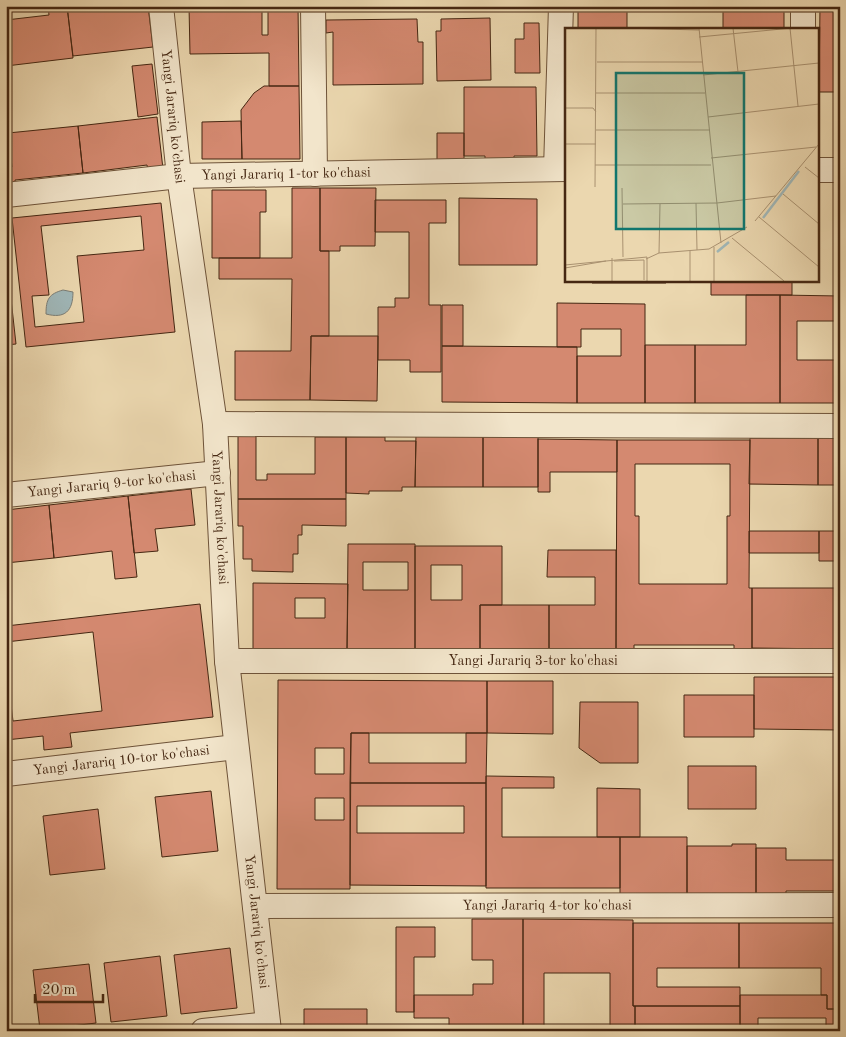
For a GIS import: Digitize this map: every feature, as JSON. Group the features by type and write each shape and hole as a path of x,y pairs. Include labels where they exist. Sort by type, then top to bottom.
{"street":[{"name":"Yangi Jarariq ko'chasi","path":"161,6 179,176 215,424 228,661 236,747 269,1028"},
{"path":"313,6 315,174"},
{"path":"561,6 561,169"},
{"path":"803,6 803,28"},
{"name":"Yangi Jarariq 1-tor ko'chasi","path":"6,195 179,176 561,169"},
{"path":"818,170 840,170"},
{"path":"215,424 840,426"},
{"name":"Yangi Jarariq 9-tor ko'chasi","path":"6,495 218,473"},
{"name":"Yangi Jarariq 3-tor ko'chasi","path":"228,661 840,661"},
{"name":"Yangi Jarariq 10-tor ko'chasi","path":"6,774 236,747"},
{"name":"Yangi Jarariq 4-tor ko'chasi","path":"255,906 840,905"},
{"path":"203,1031 269,1028"}],"water":[{"path":"63,290 73,292 73,299 67,312 58,315 46,314 47,304 51,295"}],"building":[{"path":"48,6 67,6 73,58 6,66 6,20 49,15"},
{"path":"67,6 148,6 153,47 73,56"},
{"path":"189,6 262,6 262,35 268,35 268,6 298,6 299,86 269,86 269,53 190,54"},
{"path":"578,6 627,6 627,28 578,28"},
{"path":"723,6 784,6 784,28 723,28"},
{"path":"820,6 840,6 840,92 819,92"},
{"path":"490,18 491,80 437,81 436,31 441,31 441,19"},
{"path":"417,19 418,42 423,42 423,84 333,85 333,32 326,33 326,20"},
{"path":"524,23 539,23 540,73 515,73 515,39 524,39"},
{"path":"152,64 158,114 138,117 132,66"},
{"path":"264,86 299,86 300,159 242,159 241,110 254,93"},
{"path":"464,87 536,87 537,156 514,156 514,161 485,162 485,156 464,156"},
{"path":"157,117 163,169 148,171 147,165 83,173 78,126"},
{"path":"241,121 242,159 202,159 202,122"},
{"path":"78,126 83,173 15,180 16,191 6,193 6,168 12,167 8,133"},
{"path":"437,133 464,133 464,161 437,161"},
{"path":"292,188 320,188 320,251 329,251 329,336 311,336 310,400 235,400 235,351 291,351 292,279 219,279 219,258 292,258"},
{"path":"320,188 376,188 375,246 340,246 340,251 320,251"},
{"path":"212,190 266,190 266,212 260,212 260,258 212,258"},
{"path":"459,198 537,199 537,265 459,265"},
{"path":"375,200 446,200 446,223 429,223 429,305 441,305 441,372 410,372 410,360 378,360 378,307 395,307 395,298 409,298 409,232 375,232"},
{"path":"161,203 175,332 26,347 12,218","holes":["141,216 144,250 77,256 84,322 35,327 32,296 49,295 41,226"]},
{"path":"592,281 666,281 666,283 592,283"},
{"path":"711,281 792,281 792,295 711,295"},
{"path":"10,290 16,344 6,345 6,291"},
{"path":"746,295 780,295 780,403 695,403 695,345 746,345"},
{"path":"780,295 840,296 840,321 797,321 797,360 840,360 840,403 780,403"},
{"path":"557,303 645,304 645,403 577,403 577,356 621,356 621,329 581,329 581,347 557,347"},
{"path":"442,305 463,305 463,346 442,346"},
{"path":"311,336 378,336 377,401 310,400"},
{"path":"645,345 695,345 695,403 645,403"},
{"path":"442,346 577,347 577,403 442,402"},
{"path":"416,433 483,433 483,487 415,487"},
{"path":"483,433 538,433 538,487 483,487"},
{"path":"238,436 256,436 256,480 267,480 267,474 315,474 315,437 346,437 346,499 238,499"},
{"path":"346,437 385,437 385,441 416,441 415,487 402,487 402,491 369,491 369,494 346,493"},
{"path":"750,438 818,438 818,485 749,484"},
{"path":"818,438 840,438 840,485 818,485"},
{"path":"538,439 617,440 617,472 550,472 550,492 538,492"},
{"path":"617,440 750,440 749,588 752,588 752,651 734,651 734,645 634,645 634,651 616,651","holes":["635,464 730,464 730,516 727,516 727,584 639,584 639,516 635,516"]},
{"path":"191,489 195,525 155,529 158,551 134,553 128,496"},
{"path":"128,496 137,577 115,579 112,551 54,558 49,505"},
{"path":"238,499 346,499 346,526 302,525 302,535 298,535 298,554 293,554 293,572 252,571 252,559 243,559 243,526 238,526"},
{"path":"49,505 54,558 6,563 6,510"},
{"path":"749,531 819,531 819,553 749,553"},
{"path":"819,531 840,531 840,561 819,561"},
{"path":"348,544 415,544 415,650 347,650","holes":["363,562 408,562 408,590 363,590"]},
{"path":"415,546 502,546 502,605 480,605 480,651 415,650","holes":["431,565 462,565 462,600 431,600"]},
{"path":"548,550 616,550 616,651 549,651 549,605 595,605 595,577 547,577"},
{"path":"253,583 348,584 347,650 253,650","holes":["295,598 325,598 325,618 295,618"]},
{"path":"752,588 840,588 840,649 752,648"},
{"path":"200,604 213,717 70,733 72,747 44,750 43,736 6,740 6,680 8,680 13,721 102,711 93,632 6,642 6,626"},
{"path":"480,605 549,605 549,651 480,651"},
{"path":"754,677 840,677 840,730 754,729"},
{"path":"278,680 487,681 487,733 351,733 350,889 277,889","holes":["315,748 344,748 344,774 315,774","315,798 344,798 344,820 315,820"]},
{"path":"487,681 553,681 553,734 487,733"},
{"path":"684,695 754,695 754,737 684,737"},
{"path":"580,702 638,702 638,763 600,763 579,748"},
{"path":"351,733 369,733 369,763 466,763 466,733 487,733 486,783 350,783"},
{"path":"688,766 756,766 756,809 688,809"},
{"path":"486,776 554,777 554,788 502,788 502,837 620,837 620,888 486,888"},
{"path":"350,783 486,783 486,886 350,885","holes":["357,806 464,806 464,833 357,833"]},
{"path":"597,788 640,789 640,837 597,837"},
{"path":"211,791 218,851 162,857 155,797"},
{"path":"98,809 105,869 50,875 43,816"},
{"path":"620,837 687,837 687,896 620,896"},
{"path":"732,844 756,844 756,896 687,896 687,846 732,846"},
{"path":"756,848 786,848 786,860 840,860 840,891 786,891 786,896 756,896"},
{"path":"472,919 523,919 523,1029 449,1031 449,1018 414,1018 414,995 473,995 473,984 493,984 493,960 472,960"},
{"path":"523,919 633,920 633,1006 635,1006 635,1031 610,1031 610,973 544,973 544,1031 523,1031"},
{"path":"633,923 739,923 739,968 657,968 657,987 740,987 740,1006 633,1006"},
{"path":"739,923 840,923 840,1009 827,1009 827,995 821,995 821,968 739,968"},
{"path":"396,927 435,927 435,957 414,957 414,1012 396,1012"},
{"path":"230,948 237,1008 181,1014 174,955"},
{"path":"160,956 167,1016 111,1022 104,963"},
{"path":"89,964 96,1023 40,1030 33,970"},
{"path":"740,995 827,995 827,1009 840,1009 840,1031 826,1031 826,1018 758,1018 758,1031 740,1031"},
{"path":"6,997 10,1031 6,1031"},
{"path":"635,1006 740,1006 740,1031 635,1031"},
{"path":"304,1009 367,1009 367,1031 304,1031"}]}
